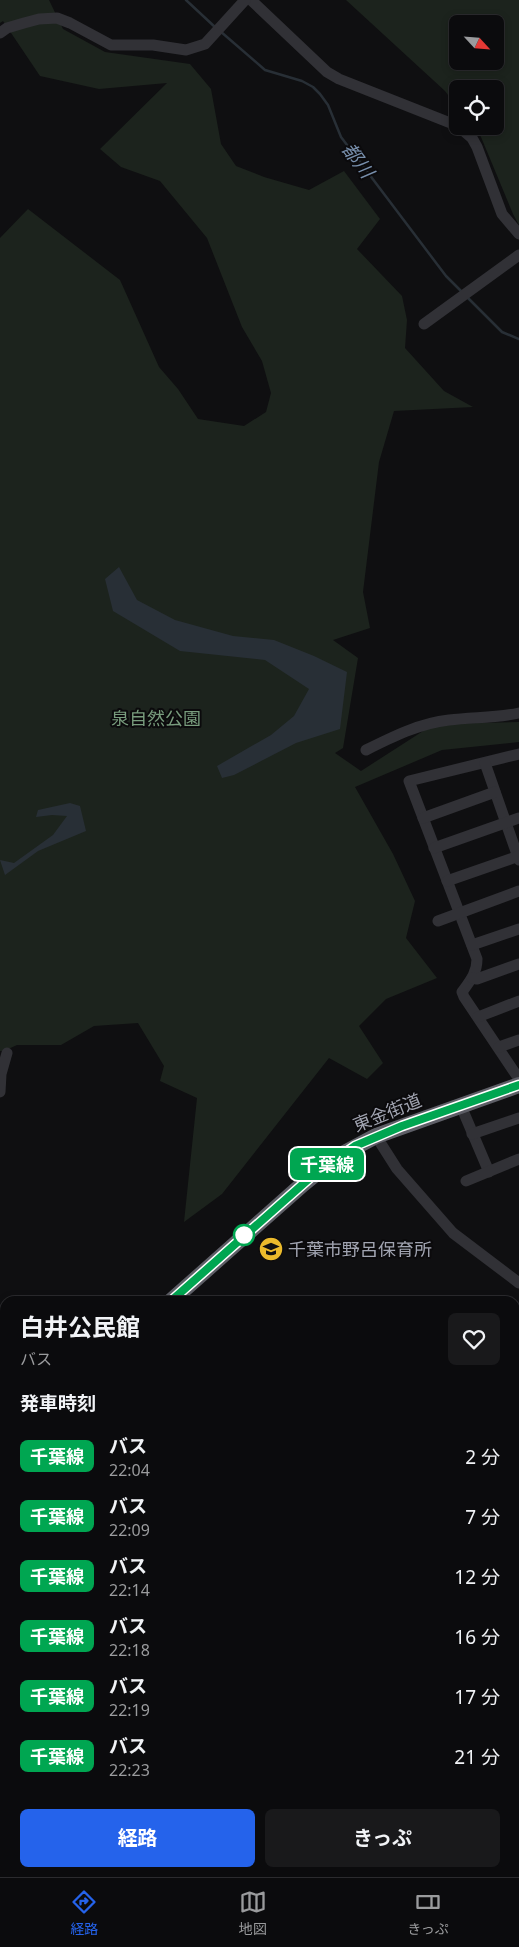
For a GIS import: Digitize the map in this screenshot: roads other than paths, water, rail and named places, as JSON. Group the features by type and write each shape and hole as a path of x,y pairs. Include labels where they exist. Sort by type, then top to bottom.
{"highway":[{"name":"東金街道","path":"177,1296 320,1170 355,1146 376,1136 519,1084"}],"street":[{"path":"0,33 7,28 32,21 57,18 111,45 152,45 186,50 205,44 245,0"},
{"path":"251,0 333,76 449,122"},
{"path":"468,135 477,147 502,214 519,234"},
{"path":"424,324 519,255"},
{"path":"366,750 403,732 448,720 503,717 519,713"},
{"path":"519,754 409,781 477,959 477,967 462,992 519,1079"},
{"path":"447,881 519,858 485,763"},
{"path":"423,818 495,792"},
{"path":"434,848 519,818"},
{"path":"438,921 519,891"},
{"path":"472,945 519,929"},
{"path":"472,978 477,979 519,964"},
{"path":"478,1017 519,1001"},
{"path":"499,1047 519,1040"},
{"path":"0,1092 7,1054"},
{"path":"461,1106 489,1172"},
{"path":"472,1134 519,1118"},
{"path":"376,1136 397,1169 453,1233 519,1283"},
{"path":"466,1181 519,1159"}],"waterway":[{"name":"都川","path":"186,0 216,28"},
{"name":"都川","path":"220,31 265,70 302,81 313,87 320,94 328,105 341,137 446,276 462,292"},
{"name":"都川","path":"467,297 502,332 519,339"}],"place":[{"name":"千葉市野呂保育所","path":"271,1249"}],"park label":[{"name":"泉自然公園","path":"156,718"}]}
